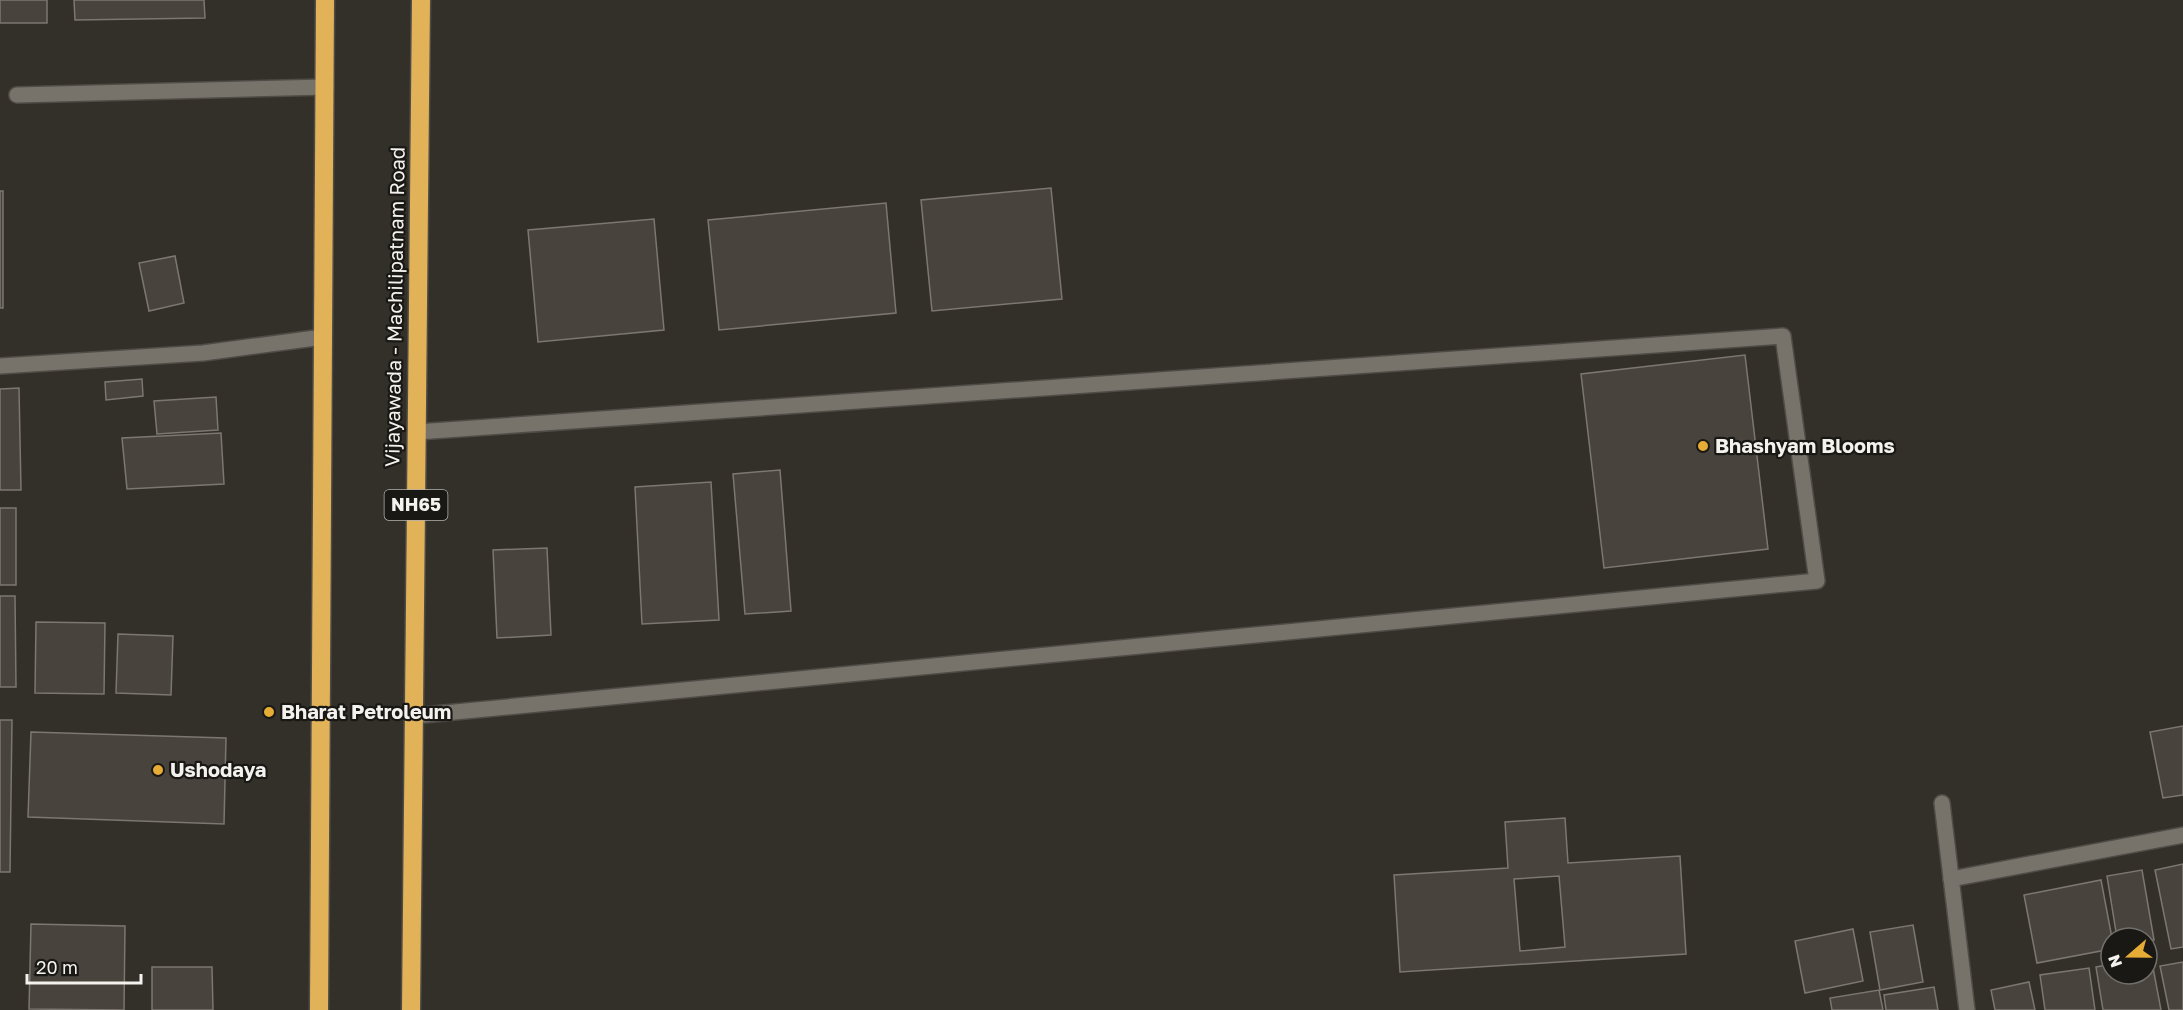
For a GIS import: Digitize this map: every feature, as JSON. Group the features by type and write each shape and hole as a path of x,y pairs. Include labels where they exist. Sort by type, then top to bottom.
{"highway":[{"path":"319,1010 325,0"},
{"name":"Vijayawada - Machilipatnam Road","path":"411,1010 421,0"}],"street":[{"path":"17,95 326,87"},
{"path":"413,716 1817,581 1783,336 417,432"},
{"path":"0,366 203,353 323,337"},
{"path":"1942,803 1967,1010"},
{"path":"1951,879 2183,835"}],"building":[{"path":"0,0 47,0 47,23 0,23"},
{"path":"74,0 204,0 205,18 75,20"},
{"path":"1051,188 1062,299 932,311 921,200"},
{"path":"0,191 3,191 3,308 0,308"},
{"path":"886,203 896,313 719,330 708,220"},
{"path":"654,219 664,330 538,342 528,230"},
{"path":"175,256 184,303 149,311 139,263"},
{"path":"1745,355 1768,549 1604,568 1581,374"},
{"path":"142,379 143,396 106,400 105,382"},
{"path":"19,388 21,490 0,490 0,389"},
{"path":"216,397 218,430 157,434 154,401"},
{"path":"221,433 224,484 127,489 122,438"},
{"path":"780,470 791,611 745,614 733,474"},
{"path":"711,482 719,620 642,624 635,487"},
{"path":"0,508 16,508 16,585 0,585"},
{"path":"547,548 551,635 497,638 493,550"},
{"path":"0,596 15,596 16,687 0,687"},
{"path":"36,622 105,623 104,694 35,693"},
{"path":"118,634 173,636 171,695 116,693"},
{"path":"0,720 12,720 10,872 0,872"},
{"path":"2183,726 2183,795 2163,798 2150,732"},
{"path":"31,732 226,738 224,824 28,817"},
{"path":"1565,818 1568,863 1680,856 1686,954 1400,972 1394,875 1508,868 1505,822","holes":["1559,876 1565,947 1520,951 1514,879"]},
{"path":"2183,864 2183,947 2171,949 2155,870"},
{"path":"2142,870 2152,926 2115,926 2107,876"},
{"path":"2101,880 2110,926 2099,926 2099,951 2037,963 2024,895"},
{"path":"31,924 125,926 124,1010 29,1009"},
{"path":"1913,925 1923,982 1880,990 1870,932"},
{"path":"1853,929 1863,981 1805,993 1795,941"},
{"path":"2183,962 2183,1010 2169,1010 2160,966"},
{"path":"2099,966 2099,985 2096,967"},
{"path":"152,967 212,967 213,1010 152,1010"},
{"path":"2089,968 2095,1010 2045,1010 2040,975"},
{"path":"2029,982 2035,1010 1995,1010 1991,990"},
{"path":"2099,986 2156,986 2161,1010 2103,1010"},
{"path":"1934,987 1938,1010 1886,1010 1884,995"},
{"path":"1879,990 1883,1010 1832,1010 1830,998"}],"place":[{"name":"Bhashyam Blooms","path":"1703,446"},
{"name":"Bharat Petroleum","path":"269,712"},
{"name":"Ushodaya","path":"158,770"}]}
